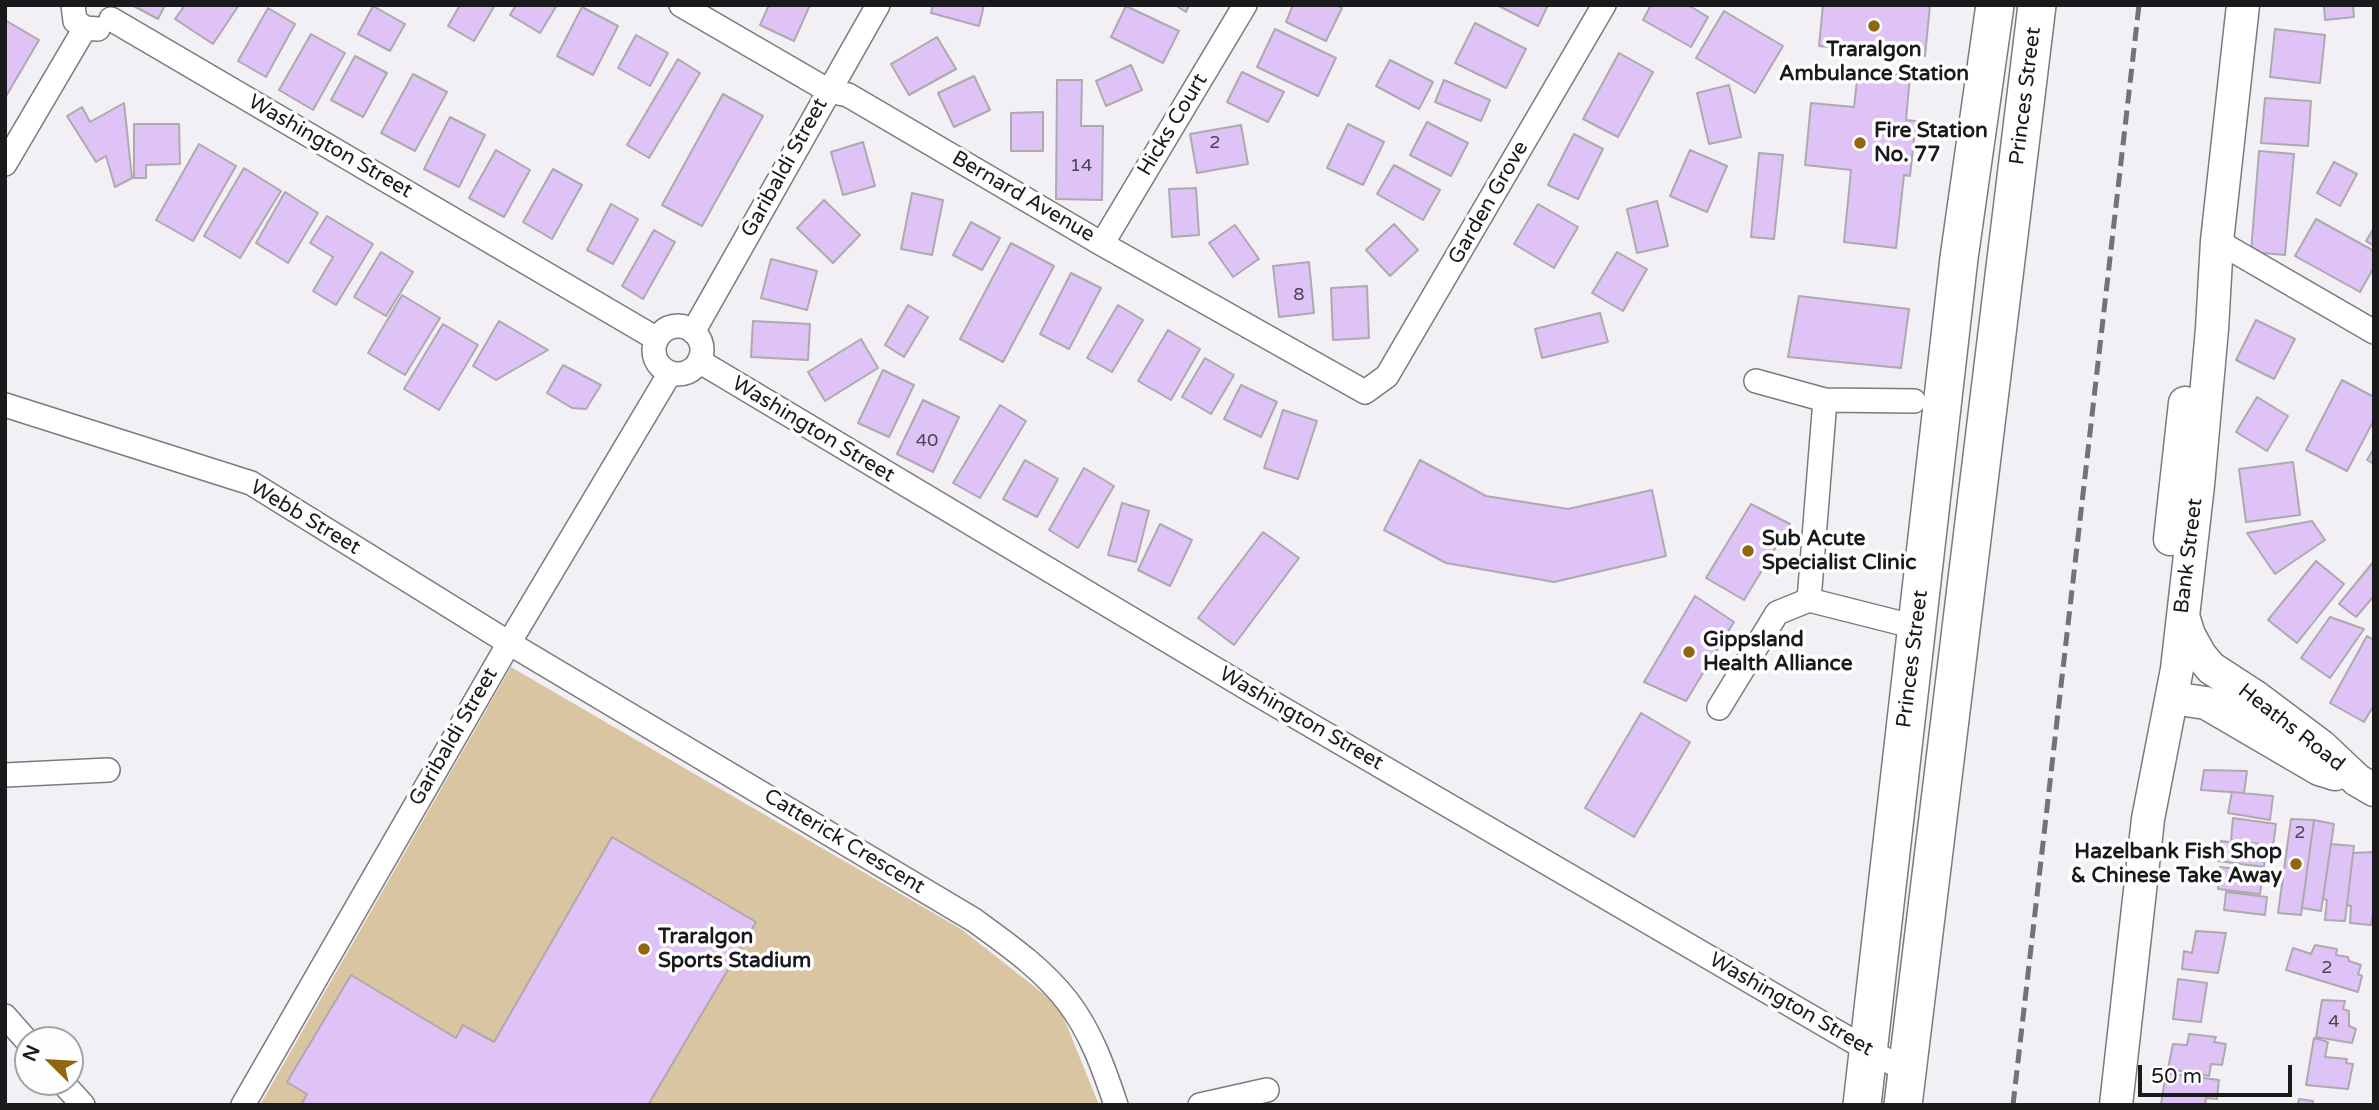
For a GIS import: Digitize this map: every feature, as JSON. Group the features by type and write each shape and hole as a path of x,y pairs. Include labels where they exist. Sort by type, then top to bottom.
{"highway":[{"name":"Princes Street","path":"1861,1105 1959,258 1995,5"},
{"name":"Princes Street","path":"1905,1088 2037,5"}],"main road":[{"name":"Bank Street","path":"2116,1105 2148,819 2168,682 2182,614 2201,446 2217,241 2243,5"},
{"path":"2211,668 2168,682 2178,450 2193,344 2217,241"},
{"name":"Heaths Road","path":"2182,614 2189,635 2211,668 2258,698 2365,785"},
{"name":"Heaths Road","path":"2168,682 2319,769 2365,785"}],"street":[{"path":"73,5 75,21 85,28 95,30 104,26 112,12"},
{"name":"Bernard Avenue","path":"681,5 829,91 848,95 1102,244 1365,392"},
{"name":"Garibaldi Street","path":"693,332 878,5"},
{"name":"Hicks Court","path":"1102,244 1245,5"},
{"name":"Garden Grove","path":"1365,392 1387,376 1604,5"},
{"name":"Washington Street","path":"112,12 657,339"},
{"path":"5,164 85,28"},
{"path":"2217,241 2374,332"},
{"path":"669,328 686,328 693,332 701,346 699,361 687,372 670,373 663,369 654,355 657,339 669,328"},
{"name":"Washington Street","path":"699,361 1235,681 1868,1050 1905,1088"},
{"name":"Garibaldi Street","path":"243,1105 509,643 670,373"},
{"path":"1756,381 1825,400 1914,401"},
{"path":"1809,600 1825,400"},
{"name":"Webb Street","path":"5,405 251,483 509,643"},
{"path":"1719,708 1777,612 1809,600 1916,627"},
{"name":"Catterick Crescent","path":"509,643 974,919 1026,958 1068,1002 1101,1061 1116,1105"},
{"path":"5,775 108,770"},
{"path":"1200,1105 1267,1090"}],"shaded area":[{"path":"511,667 961,929 1059,1006 1099,1105 260,1105"}],"building":[{"path":"132,5 165,5 158,19"},
{"path":"185,5 239,5 213,44 175,19"},
{"path":"460,5 495,5 474,41 448,26"},
{"path":"516,5 557,5 540,33 510,15"},
{"path":"769,5 810,5 794,41 760,25"},
{"path":"933,5 984,5 979,26 931,13"},
{"path":"1175,5 1189,5 1186,12"},
{"path":"1293,5 1336,5 1342,8 1326,41 1286,22"},
{"path":"1497,5 1548,5 1538,26"},
{"path":"1651,5 1688,5 1708,17 1691,47 1643,20"},
{"name":"Traralgon Ambulance Station","path":"1823,5 1930,5 1925,56 1819,46"},
{"path":"2324,5 2353,5 2354,17 2325,20"},
{"path":"373,6 405,24 390,51 358,34"},
{"path":"1126,6 1179,31 1163,63 1111,37"},
{"path":"582,7 618,26 593,75 557,56"},
{"path":"268,8 295,24 266,77 238,61"},
{"path":"1724,11 1783,46 1755,93 1696,58"},
{"path":"5,20 39,40 5,98"},
{"path":"1475,23 1526,49 1506,88 1455,63"},
{"path":"1275,29 1336,58 1318,96 1257,67"},
{"path":"2275,29 2325,35 2320,83 2270,77"},
{"path":"311,34 345,53 313,110 279,90"},
{"path":"636,35 668,53 650,86 618,68"},
{"path":"937,37 956,69 909,95 891,64"},
{"path":"1619,53 1653,72 1618,137 1583,119"},
{"path":"355,56 387,73 363,117 331,100"},
{"path":"678,59 700,73 649,158 627,145"},
{"path":"1390,60 1433,82 1419,109 1376,86"},
{"path":"1131,65 1142,90 1106,106 1096,81"},
{"name":"Fire Station No. 77","path":"1858,71 1910,76 1906,120 1916,121 1910,176 1904,175 1896,248 1844,242 1851,170 1805,165 1811,103 1854,107"},
{"path":"1242,72 1284,92 1268,122 1227,102"},
{"path":"413,74 447,92 415,151 381,133"},
{"path":"974,76 990,110 954,127 938,93"},
{"path":"1057,80 1082,80 1081,126 1103,126 1102,200 1056,199"},
{"path":"1444,80 1490,100 1481,121 1435,102"},
{"path":"1729,85 1741,137 1709,144 1697,93"},
{"path":"723,94 763,116 702,226 662,205"},
{"path":"2265,98 2311,101 2308,146 2261,143"},
{"path":"124,103 132,178 115,187 106,156 96,162 67,116 82,107 90,122"},
{"path":"1043,112 1043,151 1011,151 1011,113"},
{"path":"450,117 485,135 459,187 424,169"},
{"path":"1427,122 1468,143 1451,176 1410,155"},
{"path":"134,124 179,124 180,164 146,165 146,178 134,178"},
{"path":"1348,124 1384,142 1363,185 1327,168"},
{"path":"1241,125 1248,164 1197,173 1190,134"},
{"path":"1574,134 1603,149 1578,199 1548,185"},
{"path":"863,142 875,186 843,195 831,152"},
{"path":"199,144 236,166 193,241 156,220"},
{"path":"496,150 530,170 504,217 469,198"},
{"path":"1690,150 1727,166 1707,212 1670,196"},
{"path":"2259,151 2294,154 2285,255 2251,252"},
{"path":"1759,153 1783,155 1774,239 1751,237"},
{"path":"2334,162 2357,174 2340,206 2317,193"},
{"path":"1394,165 1440,190 1423,220 1377,194"},
{"path":"244,168 281,191 240,258 204,236"},
{"path":"553,169 582,185 552,239 523,222"},
{"path":"1196,188 1199,235 1172,237 1169,189"},
{"path":"285,192 318,213 288,263 256,243"},
{"path":"912,193 943,200 932,255 901,249"},
{"path":"824,200 860,235 833,263 797,228"},
{"path":"1657,201 1668,246 1637,253 1627,209"},
{"path":"611,204 638,219 613,264 587,250"},
{"path":"1538,204 1578,227 1554,268 1514,244"},
{"path":"327,216 373,244 336,305 313,291 333,257 310,243"},
{"path":"2316,219 2374,251 2374,267 2360,292 2295,256"},
{"path":"971,222 1000,238 982,270 953,255"},
{"path":"1394,224 1418,250 1390,276 1366,250"},
{"path":"1235,225 1259,259 1233,277 1209,243"},
{"path":"2374,228 2374,246 2366,241"},
{"path":"654,230 675,242 643,299 622,286"},
{"path":"1011,243 1054,266 1003,362 960,339"},
{"path":"381,252 413,272 386,316 354,297"},
{"path":"1617,252 1647,269 1623,311 1592,293"},
{"path":"771,259 817,271 807,310 761,298"},
{"path":"1309,262 1314,313 1279,317 1273,266"},
{"path":"1071,273 1101,288 1069,349 1040,334"},
{"path":"1367,286 1369,338 1333,340 1331,288"},
{"path":"402,295 440,318 405,375 368,353"},
{"path":"1799,296 1909,309 1901,368 1788,357"},
{"path":"908,305 928,317 904,357 885,345"},
{"path":"1118,305 1143,320 1112,372 1087,358"},
{"path":"1600,313 1608,342 1542,358 1535,329"},
{"path":"2256,320 2295,339 2274,379 2236,360"},
{"path":"499,321 548,350 496,380 473,366"},
{"path":"753,321 810,324 808,360 751,357"},
{"path":"443,324 478,345 439,410 404,389"},
{"path":"1168,330 1200,349 1171,400 1138,381"},
{"path":"861,339 878,368 825,401 808,372"},
{"path":"1205,358 1234,375 1211,414 1182,397"},
{"path":"563,365 601,385 586,409 572,408 547,393"},
{"path":"883,370 914,385 889,437 858,423"},
{"path":"2342,380 2374,397 2374,420 2347,471 2306,450"},
{"path":"1241,385 1277,402 1261,437 1224,419"},
{"path":"2257,397 2288,416 2267,451 2236,432"},
{"path":"923,400 959,417 933,472 897,454"},
{"path":"1000,405 1026,421 980,498 953,483"},
{"path":"1283,410 1317,421 1298,479 1264,468"},
{"path":"2374,448 2374,464 2367,460"},
{"path":"1025,460 1058,479 1037,517 1003,499"},
{"path":"1420,460 1486,496 1568,509 1652,490 1666,556 1554,582 1446,563 1384,530"},
{"path":"2293,462 2300,515 2246,522 2239,469"},
{"path":"1084,468 1114,486 1078,548 1049,530"},
{"path":"1122,503 1149,511 1136,562 1108,555"},
{"name":"Sub Acute Specialist Clinic","path":"1751,504 1790,524 1744,600 1706,578"},
{"path":"2312,521 2325,540 2275,574 2247,533"},
{"path":"1160,524 1192,540 1170,586 1138,570"},
{"path":"1263,532 1299,558 1234,645 1198,618"},
{"path":"2316,561 2344,584 2297,643 2268,620"},
{"path":"2374,561 2374,596 2356,617 2339,604"},
{"name":"Gippsland Health Alliance","path":"1695,596 1734,622 1686,701 1644,682"},
{"path":"2330,617 2364,629 2330,678 2301,658"},
{"path":"2367,636 2374,640 2374,705 2364,722 2330,703"},
{"path":"1641,713 1690,742 1634,837 1585,808"},
{"path":"2204,770 2247,771 2244,793 2201,790"},
{"path":"2232,792 2273,796 2270,820 2228,813"},
{"path":"2233,818 2276,824 2273,846 2231,840"},
{"name":"Hazelbank Fish Shop & Chinese Take Away","path":"2291,819 2314,820 2301,915 2278,913"},
{"path":"2314,820 2334,824 2321,911 2302,908"},
{"name":"Traralgon Sports Stadium","path":"612,837 756,922 648,1105 301,1105 307,1094 287,1082 351,975 456,1038 463,1025 494,1042"},
{"path":"2221,841 2266,847 2264,867 2218,861"},
{"path":"2331,844 2354,846 2345,921 2325,920 2327,900 2323,899"},
{"path":"2374,852 2374,908 2371,925 2350,923 2351,906 2347,905 2353,853"},
{"path":"2220,867 2263,872 2260,894 2218,889"},
{"path":"2226,892 2267,897 2265,915 2224,910"},
{"path":"2196,931 2226,933 2218,973 2182,969 2184,951 2192,953"},
{"path":"2315,945 2337,949 2336,955 2348,957 2349,961 2361,965 2358,974 2362,976 2358,992 2286,970 2293,948 2311,954"},
{"path":"2178,979 2207,983 2201,1022 2173,1019"},
{"path":"2322,1000 2345,1001 2343,1009 2349,1011 2349,1026 2356,1029 2352,1043 2316,1037"},
{"path":"2189,1034 2216,1037 2214,1042 2226,1044 2222,1065 2211,1064 2209,1076 2168,1069 2173,1044 2187,1045"},
{"path":"2314,1038 2328,1042 2325,1057 2347,1059 2346,1063 2353,1064 2348,1089 2306,1085"},
{"path":"2166,1073 2219,1080 2217,1099 2206,1098 2205,1105 2161,1104"},
{"path":"2299,1099 2313,1101 2312,1105 2298,1105"}],"railway":[{"path":"2013,1105 2139,5"}],"place":[{"name":"Traralgon Ambulance Station","path":"1874,26"},
{"name":"Fire Station No. 77","path":"1860,143"},
{"name":"Sub Acute Specialist Clinic","path":"1748,551"},
{"name":"Gippsland Health Alliance","path":"1689,652"},
{"name":"Hazelbank Fish Shop & Chinese Take Away","path":"2296,864"},
{"name":"Traralgon Sports Stadium","path":"644,949"}]}
